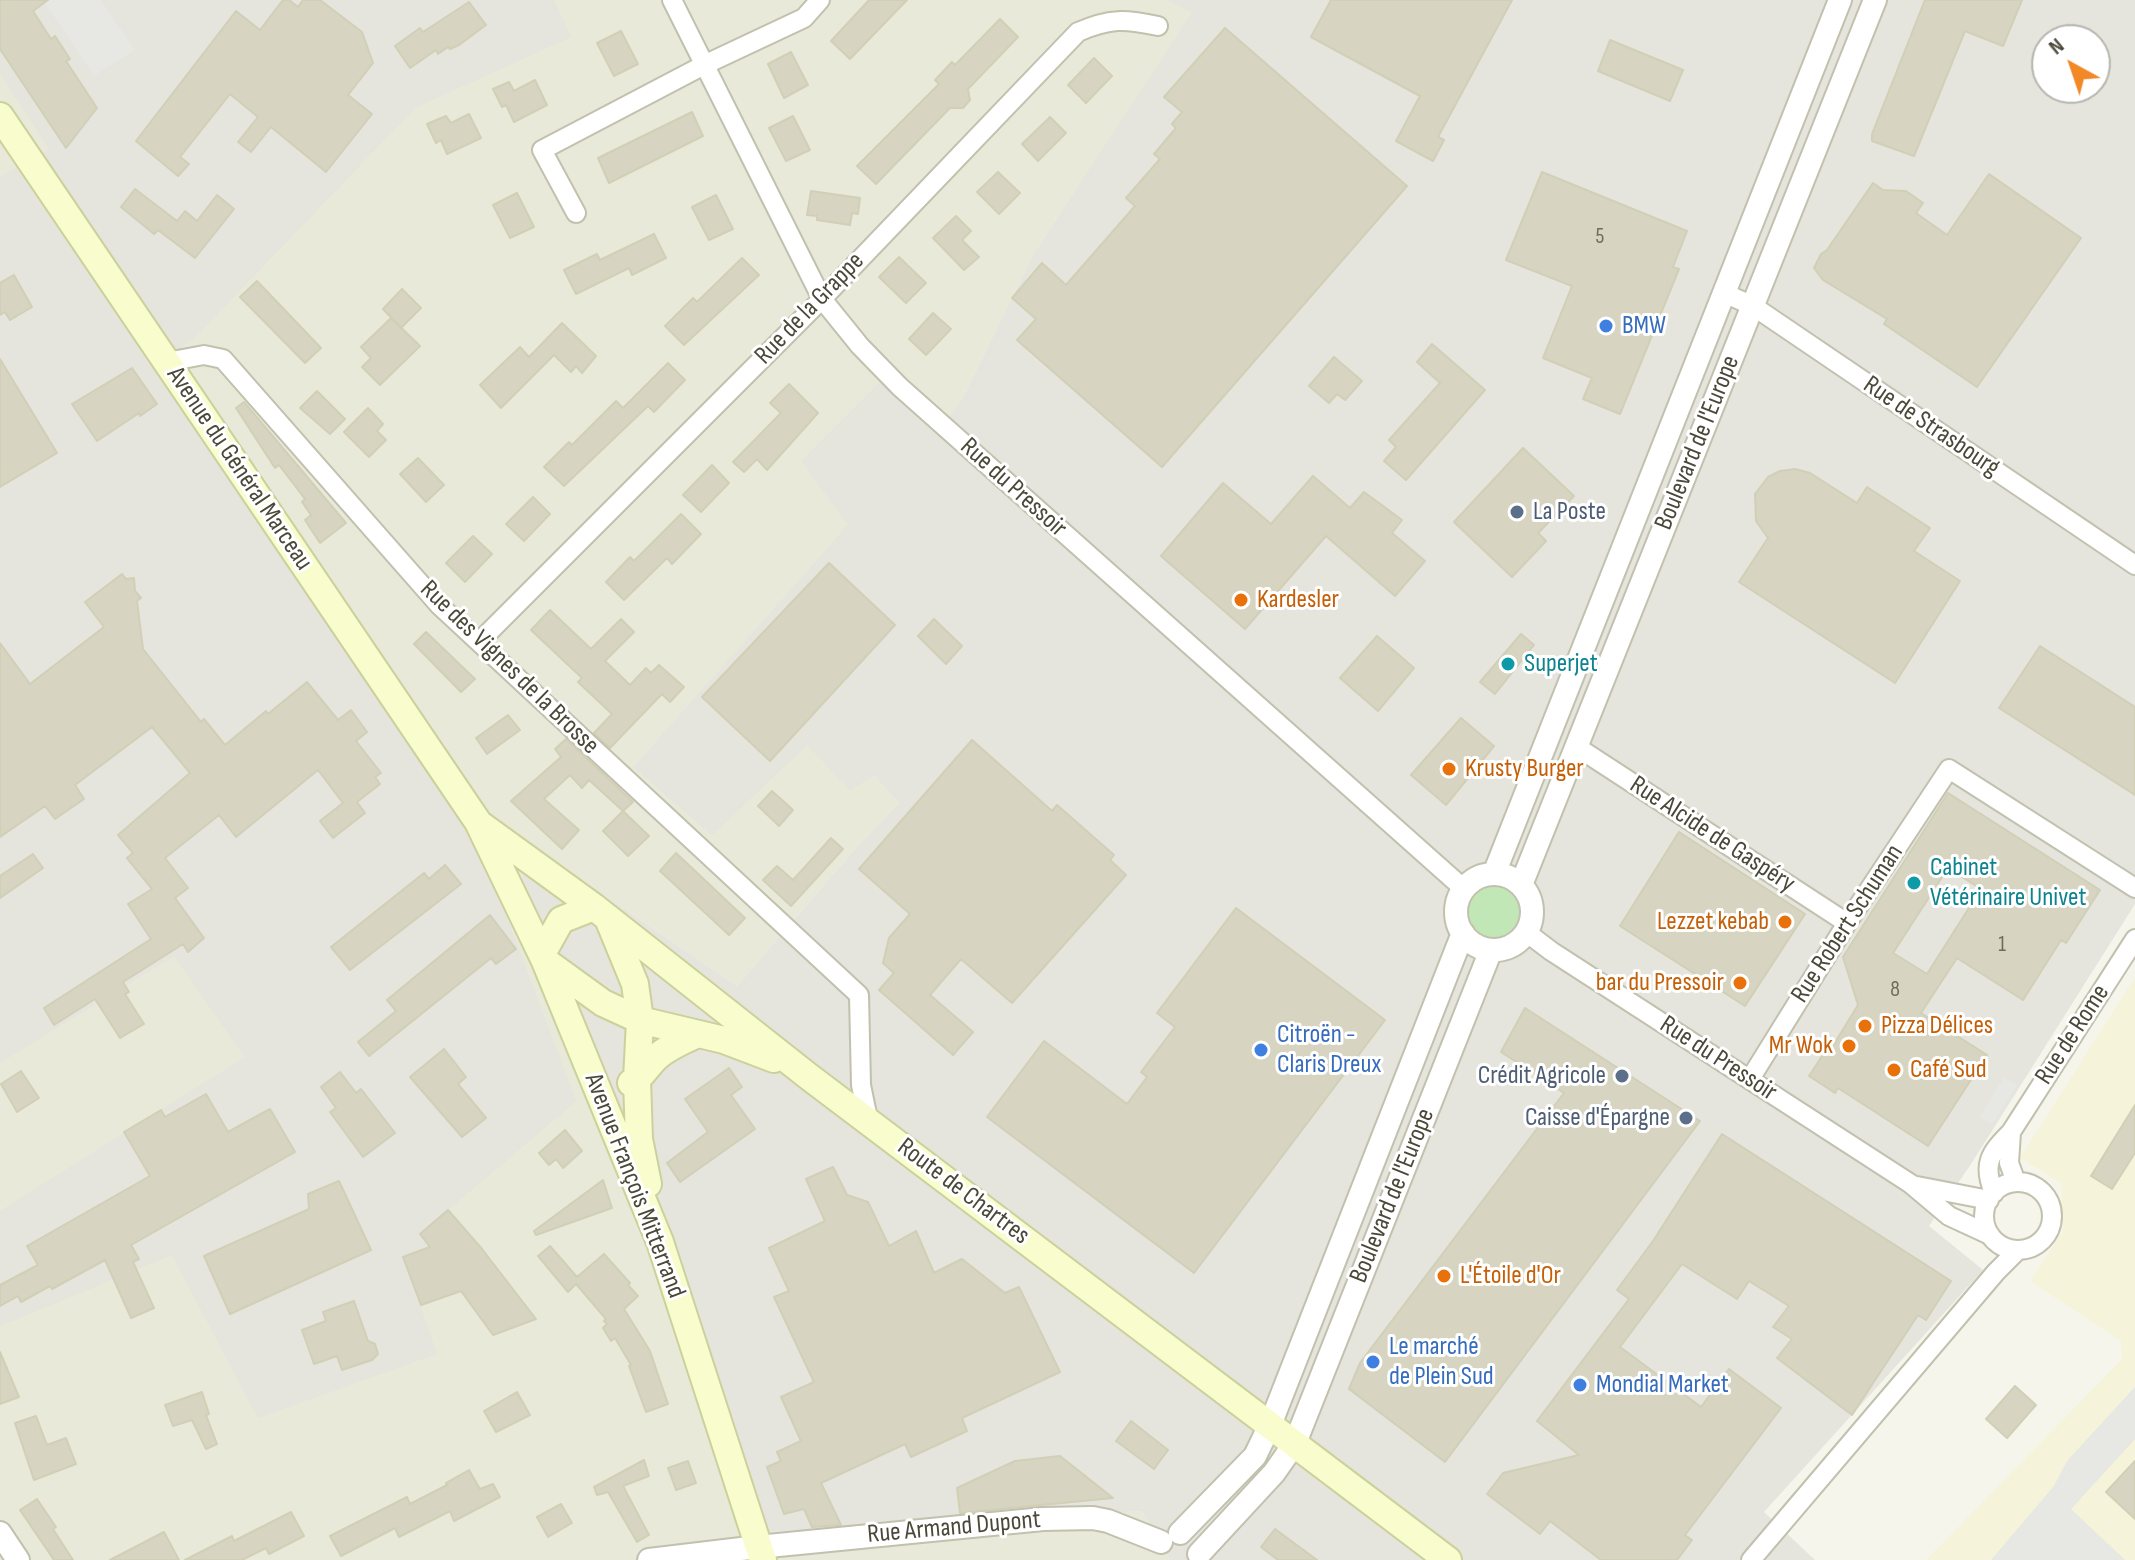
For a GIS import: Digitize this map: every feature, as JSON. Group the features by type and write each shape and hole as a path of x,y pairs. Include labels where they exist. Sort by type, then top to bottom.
{"main road":[{"name":"Avenue du Général Marceau","path":"0,116 478,822"},
{"name":"Route de Chartres","path":"478,822 1448,1560"},
{"name":"Avenue François Mitterrand","path":"478,822 543,957 660,1242 760,1553"},
{"path":"660,1242 639,1139 637,1080 640,1020 635,984 600,912 561,920 543,957 603,1003 640,1020 745,1047 808,1076"},
{"path":"594,1080 618,1089 637,1080 657,1057 698,1034"}],"street":[{"name":"Rue du Pressoir","path":"672,0 822,299 860,346 900,387 1464,889"},
{"path":"576,213 542,150 704,65 804,18 820,0"},
{"name":"Boulevard de l'Europe","path":"1494,874 1840,0"},
{"name":"Boulevard de l'Europe","path":"1521,885 1875,0"},
{"name":"Rue de la Grappe","path":"479,642 822,299 1078,32 1101,22 1127,19 1158,26"},
{"name":"Rue de Strasbourg","path":"1724,293 1753,306 2135,565"},
{"name":"Rue des Vignes de la Brosse","path":"167,362 204,355 223,359 440,606 859,995 861,1085 868,1119"},
{"name":"Rue Alcide de Gaspéry","path":"1577,747 1847,923"},
{"name":"Rue Robert Schuman","path":"1750,1079 1847,923 1949,769 2135,888"},
{"path":"1463,933 1480,947 1491,950 1511,946 1526,932 1532,908 1521,885 1504,875 1483,876 1464,889"},
{"name":"Boulevard de l'Europe","path":"1270,1425 1463,933 1456,911 1464,889"},
{"name":"Rue du Pressoir","path":"1526,932 1911,1184 1949,1216 1995,1240"},
{"name":"Rue de Rome","path":"1992,1196 1987,1176 1994,1149 2011,1132 2135,939"},
{"name":"Boulevard de l'Europe","path":"1295,1443 1491,950"},
{"path":"2011,1132 2009,1163 2016,1182"},
{"path":"1751,1560 1996,1272 2018,1250 2039,1243 2051,1226 2052,1215 2050,1204 2037,1187 2016,1182 1992,1196 1985,1214 1995,1240 1996,1272"},
{"name":"Rue du Pressoir","path":"1911,1184 1992,1196"},
{"path":"1995,1240 2018,1250"},
{"path":"1329,1273 1358,1285"},
{"path":"1166,1545 1255,1456 1270,1425"},
{"path":"1166,1545 1192,1537 1199,1557 1274,1473 1295,1443"},
{"name":"Rue Armand Dupont","path":"649,1560 760,1553 1043,1519 1093,1518 1108,1521 1166,1545"},
{"path":"0,1533 18,1560"}],"shaded area":[{"path":"0,0 1165,0 1193,11 1034,253 962,399 948,419 802,462 849,525 633,767 808,745 850,789 874,776 899,803 854,850 737,986 544,854 770,1532 1142,1511 1170,1560 0,1560"},
{"path":"0,0 554,0 571,37 415,108 195,337 154,368 406,734 481,849 576,1101 421,1233 430,1247 403,1257 437,1354 258,1418 172,1255 0,1326 0,1211 245,1057 174,956 0,1063 0,177 49,149 0,73"},
{"path":"101,0 135,50 94,76 44,2"},
{"path":"1165,0 2135,0 2135,904 1929,1226 1983,1270 1764,1512 1815,1560 1170,1560 1142,1511 770,1532 521,880 544,854 737,986 854,850 899,803 874,776 850,790 807,745 712,835 633,767 848,525 801,461 893,369 948,418 962,399 1034,253 1192,12"},
{"path":"2135,977 2135,1560 1926,1560 2122,1359 2121,1341 2030,1281 2063,1231 2061,1183 2020,1158"},
{"path":"2004,1077 2018,1085 1992,1125 1979,1117"},
{"path":"2135,1387 2135,1439 2071,1509 2125,1560 1991,1560 2054,1486 2067,1461"}],"green space":[{"path":"1493,882 1505,884 1514,891 1521,900 1521,924 1514,933 1505,940 1493,942 1481,940 1472,933 1465,924 1463,912 1465,900 1472,891 1481,884"}],"building":[{"path":"0,0 48,0 33,11 51,39 55,36 70,59 66,61 97,108 66,148 0,49"},
{"path":"283,0 289,0 298,7 303,0 320,0 362,32 373,63 348,95 372,114 326,172 271,127 251,152 238,142 258,117 230,94 180,157 189,164 178,176 136,141 236,11 260,30"},
{"path":"869,0 907,0 850,59 831,41"},
{"path":"1331,0 1512,0 1438,137 1444,140 1433,161 1396,141 1420,96 1311,37"},
{"path":"1925,0 2022,0 2003,46 1965,31 1914,156 1872,141 1872,134"},
{"path":"469,2 486,25 459,45 448,47 438,54 436,50 410,68 395,46 420,28 423,32"},
{"path":"1000,19 1018,37 968,89 970,100 963,108 950,108 876,184 857,166 939,84 935,80 952,62 955,65"},
{"path":"1225,28 1407,186 1162,467 1017,340 1036,319 1012,298 1042,263 1066,285 1135,206 1126,198 1160,159 1154,154 1176,128 1172,124 1182,112 1164,97"},
{"path":"621,31 638,64 614,76 597,43"},
{"path":"1610,40 1683,70 1670,101 1598,71"},
{"path":"791,52 808,85 784,98 768,64"},
{"path":"1094,58 1112,76 1086,103 1068,85"},
{"path":"535,80 547,105 514,122 493,89 509,82 514,91"},
{"path":"692,112 703,136 609,183 598,158"},
{"path":"469,114 481,138 447,154 441,140 436,143 427,124 446,116 451,123"},
{"path":"793,116 810,150 786,161 769,128"},
{"path":"1050,117 1066,133 1038,161 1022,144"},
{"path":"998,172 1020,193 999,214 977,192"},
{"path":"1542,172 1687,231 1673,267 1679,269 1620,414 1583,399 1592,378 1543,358 1572,286 1506,260"},
{"path":"1989,174 2081,238 1977,387 1884,324 1887,319 1823,280 1814,268 1873,183 1883,190 1906,191 1923,203 1916,213 1947,235"},
{"path":"135,189 177,221 185,211 197,221 217,195 234,209 195,258 158,230 154,234 121,207"},
{"path":"811,191 860,198 858,214 852,213 850,225 817,220 817,216 807,215"},
{"path":"517,193 534,227 510,238 493,205"},
{"path":"716,195 733,229 709,240 692,207"},
{"path":"956,216 971,231 962,240 979,257 964,270 933,238"},
{"path":"654,234 666,258 632,275 629,268 576,294 564,270 597,254 600,260"},
{"path":"899,257 926,283 906,303 879,277"},
{"path":"742,258 759,275 684,345 665,326 693,298 697,302"},
{"path":"14,275 32,307 10,320 5,312 0,315 0,283"},
{"path":"257,281 321,348 305,363 240,297"},
{"path":"402,289 421,308 401,328 383,309"},
{"path":"933,313 951,329 926,355 909,339"},
{"path":"391,318 420,346 380,385 362,367 371,358 361,347"},
{"path":"562,323 596,356 582,373 576,366 571,372 554,355 501,408 480,385 520,347 529,357"},
{"path":"1432,344 1485,390 1406,480 1384,461 1396,447 1389,440 1440,383 1417,362"},
{"path":"1334,357 1362,381 1345,400 1337,394 1329,403 1309,386"},
{"path":"0,359 57,453 0,487"},
{"path":"668,363 685,380 654,412 648,406 564,486 544,467 569,442 572,445 616,401 623,408"},
{"path":"132,368 157,404 97,441 72,404"},
{"path":"789,384 818,413 767,470 757,459 744,472 733,462 781,413 770,403"},
{"path":"317,391 345,419 330,434 300,408"},
{"path":"244,402 346,523 320,543 305,520 311,515 302,502 305,499 279,465 275,468 236,408"},
{"path":"368,408 383,424 377,431 386,440 369,457 344,432"},
{"name":"La Poste","path":"1523,448 1574,496 1538,533 1546,541 1512,577 1454,522"},
{"path":"418,458 444,485 426,502 400,474"},
{"path":"712,465 729,483 701,512 683,495"},
{"path":"1795,469 1810,473 1857,503 1867,487 1930,528 1914,551 1960,581 1895,683 1739,582 1768,538 1756,521 1755,494 1768,477"},
{"path":"1313,476 1350,508 1364,492 1402,520 1392,533 1425,561 1395,596 1326,536 1245,629 1161,556 1223,483 1271,524"},
{"path":"533,497 550,514 524,541 506,524"},
{"path":"681,514 701,534 672,564 667,558 624,600 606,582 630,557 634,561"},
{"path":"473,536 492,554 465,582 446,563"},
{"path":"829,563 895,625 770,761 702,697"},
{"path":"122,574 126,579 134,578 135,591 141,598 137,601 143,649 201,722 204,719 225,745 307,682 338,720 351,710 367,732 356,741 381,773 375,777 380,784 357,802 365,813 333,838 320,821 343,803 318,770 236,837 219,815 165,858 188,888 175,898 204,938 188,952 183,944 123,982 129,992 125,994 144,1024 120,1038 95,999 54,1025 44,1008 151,939 128,904 152,889 127,858 133,853 118,835 190,773 152,727 75,785 84,799 55,819 45,806 0,837 0,643 30,684 104,627 85,602"},
{"path":"550,610 591,649 621,619 634,632 605,661 630,685 646,668 651,673 659,665 684,687 670,702 662,694 610,748 594,733 612,714 578,682 582,678 531,630"},
{"path":"934,619 962,646 946,664 918,636"},
{"path":"426,632 475,679 461,692 414,644"},
{"name":"Superjet","path":"1521,634 1534,645 1495,694 1480,682"},
{"path":"1377,636 1414,668 1378,711 1340,678"},
{"path":"2040,646 2135,707 2135,795 1999,708"},
{"path":"508,715 520,730 487,754 476,738"},
{"path":"1461,718 1494,746 1446,805 1411,775"},
{"path":"566,739 633,802 623,811 589,780 582,788 570,775 544,799 579,830 562,849 511,801 561,757 555,749"},
{"path":"972,740 1052,811 1057,805 1114,855 1110,860 1126,875 1012,1003 961,959 930,995 973,1032 953,1055 879,990 894,973 883,963 889,938 910,914 859,869"},
{"path":"772,791 793,810 779,826 758,806"},
{"path":"1948,793 2100,890 2066,943 2061,940 2023,1000 1957,958 1921,1013 1987,1055 1928,1146 1838,1088 1835,1093 1809,1076 1828,1047 1831,1049 1858,1005 1843,957","holes":["1948,868 1981,889 1927,974 1893,953"]},
{"path":"623,811 649,836 628,856 603,831"},
{"path":"1679,832 1805,914 1745,1006 1620,926"},
{"path":"831,838 843,849 791,906 763,880 777,866 793,880"},
{"path":"676,853 745,918 729,935 660,871"},
{"path":"33,854 43,868 0,898 0,876"},
{"path":"445,865 461,884 350,970 331,947 424,873 429,879"},
{"name":"Citroën - Claris Dreux","path":"1236,908 1385,1020 1194,1273 987,1117 1044,1041 1127,1104 1147,1077 1141,1072 1175,1027 1157,1013"},
{"path":"490,915 516,949 496,964 491,958 369,1056 358,1042 396,1011 387,1000"},
{"path":"1525,1008 1700,1121 1445,1462 1349,1389 1360,1363 1564,1093 1501,1052"},
{"path":"444,1049 466,1077 458,1084 486,1118 462,1137 410,1077"},
{"path":"729,1068 742,1087 731,1095 755,1129 680,1182 667,1163 708,1132 685,1099"},
{"path":"21,1071 39,1098 17,1112 1,1084"},
{"path":"340,1072 356,1093 361,1089 395,1133 363,1157 330,1112 336,1108 321,1087"},
{"path":"206,1094 228,1132 270,1109 295,1152 131,1245 139,1259 133,1262 154,1308 131,1318 105,1260 52,1289 50,1286 21,1302 18,1296 0,1306 0,1285 38,1265 27,1246 150,1176 124,1132 161,1110 165,1117"},
{"path":"2135,1105 2135,1153 2112,1189 2091,1176"},
{"path":"565,1130 582,1151 563,1168 556,1159 549,1165 539,1153"},
{"path":"1722,1134 1951,1281 1926,1320 1918,1315 1852,1415 1777,1358 1792,1339 1773,1327 1789,1306 1749,1281 1737,1299 1682,1264 1620,1347 1701,1407 1729,1369 1781,1408 1685,1535 1692,1540 1677,1560 1601,1560 1550,1521 1540,1534 1487,1494 1503,1473 1579,1455 1537,1421 1629,1299 1617,1290 1653,1241"},
{"path":"833,1167 847,1195 868,1202 889,1246 916,1231 934,1273 962,1259 1005,1293 1019,1287 1060,1372 962,1418 967,1431 911,1457 905,1444 821,1483 841,1525 812,1527 804,1509 784,1514 767,1467 781,1461 777,1452 801,1441 781,1397 814,1382 774,1297 789,1291 769,1248 825,1221 806,1179"},
{"path":"603,1180 612,1208 536,1235 534,1231"},
{"path":"339,1181 371,1250 230,1314 204,1256 309,1209 308,1194"},
{"path":"448,1210 536,1319 493,1335 461,1291 421,1305 403,1257 430,1247 420,1234"},
{"path":"550,1246 577,1277 604,1254 630,1283 628,1285 638,1296 624,1309 650,1351 668,1404 646,1412 631,1365 615,1338 611,1341 603,1328 607,1324 606,1319 576,1284 568,1292 538,1256"},
{"path":"354,1301 368,1341 375,1344 378,1354 372,1360 342,1370 337,1356 314,1364 302,1330 326,1321 323,1312"},
{"path":"0,1352 19,1397 0,1404"},
{"path":"2015,1386 2036,1405 2007,1438 1986,1419"},
{"path":"202,1392 209,1414 206,1415 217,1444 206,1449 192,1420 173,1426 165,1405"},
{"path":"517,1392 530,1415 496,1432 484,1411"},
{"path":"36,1416 47,1445 66,1438 76,1464 34,1480 15,1423"},
{"path":"1131,1421 1168,1450 1154,1469 1116,1441"},
{"path":"1060,1456 1113,1498 960,1513 957,1488 1015,1461"},
{"path":"644,1460 649,1476 623,1486 649,1535 637,1542 608,1492 597,1495 594,1487"},
{"path":"688,1461 696,1483 676,1490 668,1468"},
{"path":"2135,1461 2135,1519 2106,1492"},
{"path":"469,1470 480,1489 493,1484 500,1497 454,1521 450,1511 399,1537 395,1528 341,1556 330,1536 407,1497 410,1504"},
{"path":"37,1499 73,1560 54,1560 20,1510"},
{"path":"561,1504 572,1523 548,1537 537,1517"},
{"path":"291,1512 304,1536 269,1554 266,1548 242,1560 185,1560 232,1536 234,1541"},
{"path":"1275,1529 1317,1560 1278,1560 1261,1547"},
{"path":"164,1532 179,1560 110,1560"}],"place":[{"name":"BMW","path":"1606,326"},
{"name":"La Poste","path":"1517,512"},
{"name":"Kardesler","path":"1241,600"},
{"name":"Superjet","path":"1508,664"},
{"name":"Krusty Burger","path":"1449,769"},
{"name":"Cabinet Vétérinaire Univet","path":"1914,883"},
{"name":"Lezzet kebab","path":"1785,922"},
{"name":"bar du Pressoir","path":"1740,983"},
{"name":"Pizza Délices","path":"1865,1026"},
{"name":"Mr Wok","path":"1849,1046"},
{"name":"Citroën - Claris Dreux","path":"1261,1050"},
{"name":"Café Sud","path":"1894,1070"},
{"name":"Crédit Agricole","path":"1622,1076"},
{"name":"Caisse d'Épargne","path":"1686,1118"},
{"name":"L'Étoile d'Or","path":"1444,1276"},
{"name":"Le marché de Plein Sud","path":"1373,1362"},
{"name":"Mondial Market","path":"1580,1385"}]}
